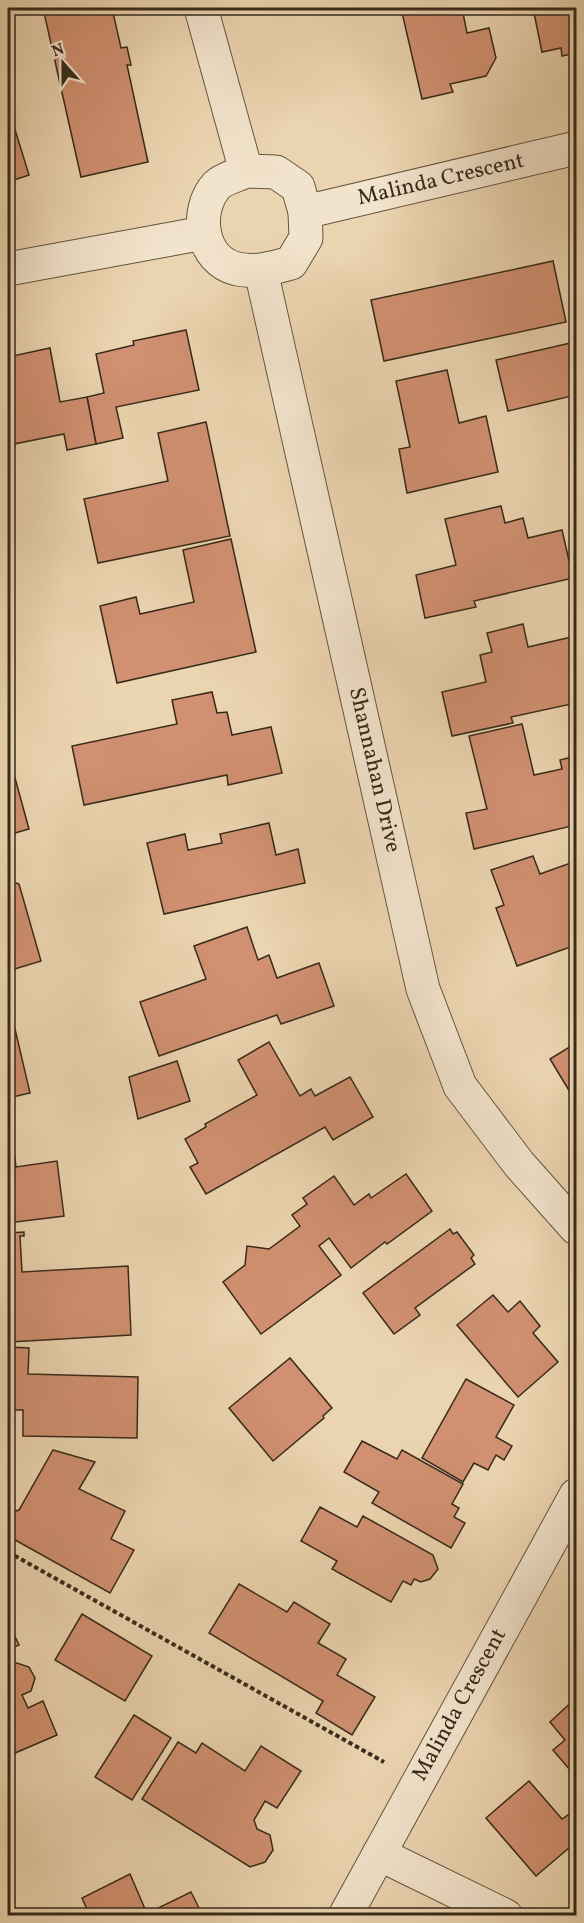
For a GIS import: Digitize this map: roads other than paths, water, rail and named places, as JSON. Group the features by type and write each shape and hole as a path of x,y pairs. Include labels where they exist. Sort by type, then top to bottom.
{"street":[{"path":"201,8 246,171"},
{"name":"Malinda Crescent","path":"305,212 576,148"},
{"path":"246,171 276,172 298,188 305,212 306,238 291,263 261,271 235,269 213,255 204,233 205,205 218,184 246,171"},
{"path":"8,269 204,233"},
{"name":"Shannahan Drive","path":"261,271 423,989 460,1086 519,1164 576,1228"},
{"name":"Malinda Crescent","path":"345,1916 576,1495"},
{"path":"379,1854 506,1916"}]}
